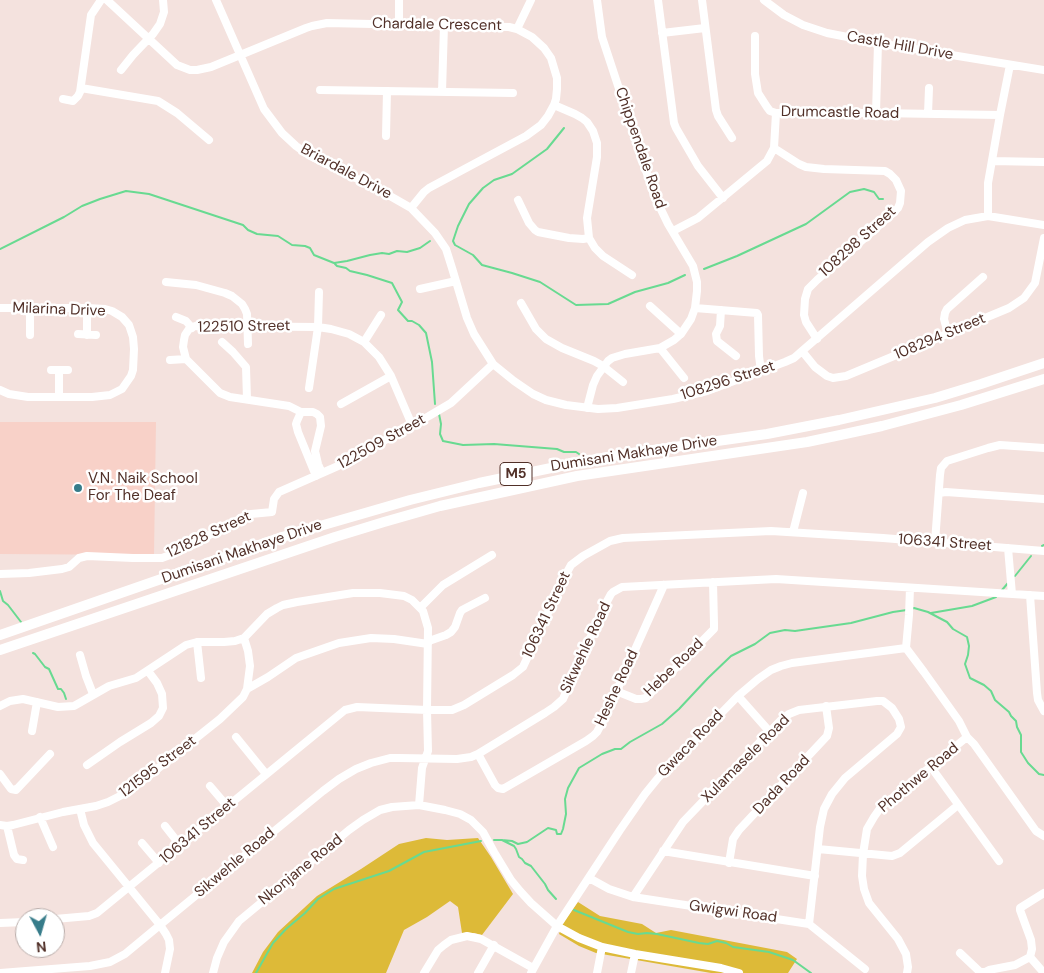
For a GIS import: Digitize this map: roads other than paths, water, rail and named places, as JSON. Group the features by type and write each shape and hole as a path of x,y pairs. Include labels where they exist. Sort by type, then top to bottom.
{"main road":[{"path":"981,384 1044,356"},
{"name":"Dumisani Makhaye Drive","path":"0,635 282,537 410,500 488,480 580,462 806,427 905,405 981,384 1044,363"},
{"name":"Dumisani Makhaye Drive","path":"0,650 318,542 425,510 578,476 807,442 845,434 961,406 1044,379"}],"street":[{"path":"63,100 70,101 78,96 81,88 91,14 101,0"},
{"name":"Chardale Crescent","path":"107,0 177,65 190,70 204,69 320,24 491,26 517,29 539,42 551,58 557,84 554,106 542,125 535,131 436,183 424,192 411,208"},
{"path":"121,70 157,29 163,18 163,0"},
{"name":"Briardale Drive","path":"216,0 264,109 274,124 288,139 317,160 376,188 411,208"},
{"path":"399,0 399,24"},
{"path":"517,29 531,0"},
{"name":"Chippendale Road","path":"597,0 602,37 642,159 657,202 688,257 695,274 697,290 695,308 691,318 681,334 668,345 618,356 603,366"},
{"path":"658,0 672,118 698,166 723,198"},
{"path":"702,0 716,110 732,138"},
{"name":"Castle Hill Drive","path":"764,0 784,15 803,25 827,33 1044,70"},
{"path":"442,92 444,25"},
{"path":"662,33 706,28"},
{"name":"Drumcastle Road","path":"756,36 755,74 758,93 770,110 776,113 1000,115"},
{"path":"876,113 878,43"},
{"path":"988,216 988,183 1010,65"},
{"path":"81,88 158,100 209,140"},
{"path":"928,114 929,88"},
{"path":"320,90 513,93"},
{"path":"386,136 387,91"},
{"path":"554,106 582,118 590,127 597,143 597,158 587,218 589,238 603,256 632,275"},
{"path":"673,231 698,218 767,160 774,148 776,113"},
{"name":"108298 Street","path":"774,148 800,164 824,170 885,171 896,180 901,191 898,208 808,289 805,298 804,315 806,322 817,339"},
{"path":"992,161 1044,162"},
{"path":"518,200 534,230 569,238 589,238"},
{"name":"108296 Street","path":"411,208 442,243 449,257 470,327 493,364 533,394 546,400 566,406 598,409 617,408 691,396 794,358 938,234 965,220 988,216 1044,225"},
{"name":"108294 Street","path":"802,351 821,372 833,378 840,378 1018,304 1035,283 1044,238"},
{"path":"948,334 944,319 944,313 947,308 983,278"},
{"path":"420,289 456,281"},
{"path":"166,282 196,285 232,296 245,309 248,344"},
{"path":"1035,283 1044,287"},
{"path":"309,388 318,327 319,292"},
{"path":"521,303 536,329 546,339 562,348 588,357 623,382"},
{"path":"650,306 681,334"},
{"name":"Milarina Drive","path":"0,308 105,309 118,314 125,320 133,337 133,370 122,389 110,395 102,397 16,396 0,390"},
{"path":"30,308 30,335"},
{"path":"87,308 87,334"},
{"path":"695,308 755,312 758,315 761,371"},
{"path":"720,310 720,326 716,334 717,341 736,356"},
{"path":"364,342 381,316"},
{"path":"176,317 186,321 192,328"},
{"name":"122510 Street","path":"186,359 183,347 184,340 187,332 195,326 318,327 340,331 364,342 379,358 391,376 412,425"},
{"path":"78,334 96,335"},
{"path":"222,342 245,365 247,371 247,400"},
{"path":"660,348 684,378"},
{"path":"170,360 186,359 220,393 230,397 289,406 302,412 313,412 320,417 320,430 315,451 319,475"},
{"name":"122509 Street","path":"272,512 274,499 279,492 319,475 451,402 493,364"},
{"path":"587,408 593,385 603,366"},
{"path":"59,370 59,397"},
{"path":"341,404 391,376"},
{"path":"302,412 296,424 298,432 319,475"},
{"path":"935,542 940,474 944,463 951,459 1000,445 1044,448"},
{"path":"793,532 803,493"},
{"path":"939,493 1044,499"},
{"name":"121828 Street","path":"0,574 62,569 69,567 79,558 87,556 162,558 183,546 222,530 243,516 272,512"},
{"name":"106341 Street","path":"65,918 94,915 340,713 349,708 446,710 460,707 520,671 568,570 578,559 610,541 623,538 720,533 793,532 1044,550"},
{"name":"106341 Street","path":"1008,548 1012,594"},
{"path":"420,608 443,585 492,555"},
{"name":"Sikwehle Road","path":"0,973 90,966 110,962 125,954 300,810 339,779 356,769 383,760 399,758 457,759 471,757 550,710 562,699 604,607 613,592 622,587 776,579 1044,596"},
{"name":"Hebe Road","path":"616,691 636,699 646,698 712,632 714,629 714,582"},
{"name":"Heshe Road","path":"478,754 495,785 505,789 593,736 604,719 664,584"},
{"path":"906,648 910,588"},
{"path":"0,706 17,699 58,707 78,705 93,694 109,686 130,681 186,645 196,642 235,641 244,638 267,614 277,608 297,602 353,592 396,594 412,600 420,608 428,628 428,751 422,768 419,805"},
{"path":"1030,595 1037,693 1038,700 1044,711"},
{"path":"428,643 452,632 462,610 485,598"},
{"path":"244,638 250,666 247,689"},
{"name":"121595 Street","path":"4,825 108,802 122,795 214,724 240,700 247,689 296,658 339,643 364,639 394,639 428,643"},
{"path":"196,642 201,678"},
{"name":"Gwaca Road","path":"532,970 557,926 653,783 738,696 758,679 781,666 906,648"},
{"name":"Phothwe Road","path":"906,648 959,721 967,737 881,807 867,829 863,854 862,876 864,889 870,902 906,954 907,973"},
{"path":"80,655 93,694"},
{"path":"87,765 159,716 163,708 162,694 157,682 148,670"},
{"path":"738,696 769,731"},
{"name":"Xulamasele Road","path":"633,897 683,822 780,721 799,710 883,701 892,708 899,719 900,727 897,734 845,778 832,794 824,809 820,827 809,924"},
{"path":"32,731 37,702"},
{"name":"Dada Road","path":"729,863 733,839 738,830 827,736 829,728 826,706"},
{"path":"236,737 266,774"},
{"path":"967,737 974,744 1036,831 1044,836"},
{"path":"0,774 11,789 16,790 50,754"},
{"path":"931,767 999,861"},
{"path":"210,786 227,806"},
{"path":"818,849 888,857 900,853 958,804"},
{"name":"Nkonjane Road","path":"213,973 224,942 239,921 349,830 380,810 419,805 460,814 478,826 511,880 520,891 557,926 579,938 602,947 722,968 739,973"},
{"path":"80,809 88,835 166,934 170,949 165,973"},
{"path":"40,817 53,847"},
{"path":"4,825 14,854 17,858 23,860"},
{"path":"165,826 180,845"},
{"path":"142,843 158,863"},
{"path":"663,851 815,876"},
{"name":"Gwigwi Road","path":"589,878 609,889 633,897 809,924"},
{"path":"960,954 980,972 1014,969 1030,957 1032,949 1031,940 1020,908 1044,893"},
{"path":"0,923 15,922"},
{"path":"809,924 865,970"},
{"path":"424,973 438,950 451,940 467,936 481,939 494,945 532,970"},
{"path":"478,973 494,945"},
{"path":"597,973 602,947"},
{"path":"631,973 635,954"},
{"path":"1030,957 1044,973"}],"waterway":[{"path":"564,128 547,149 512,174 494,180 483,188 469,204 458,226 453,241 455,245 473,255 482,265 540,282 576,305 608,304 635,292 668,283 685,275"},
{"path":"704,269 806,224 850,192 864,189 874,192 879,199 883,199"},
{"path":"0,249 82,206 126,191 149,194 243,225 248,230 257,234 278,236 292,245 310,248 314,255 334,263 382,253 407,252 420,248 430,241"},
{"path":"335,264 350,271 392,283 402,302 398,310 408,321 419,325 426,333 432,362 435,404"},
{"path":"439,414 440,434 443,441 463,445 494,444 557,449 579,454"},
{"path":"1015,576 1031,556"},
{"path":"1002,590 1008,583"},
{"path":"0,591 3,601 21,622"},
{"path":"931,613 972,606 996,597"},
{"path":"911,609 914,608 928,612 947,622 953,629 967,637 969,646 965,664 970,678 991,691 995,700 1016,721 1021,735 1021,752 1028,763 1039,774 1044,775"},
{"path":"502,840 518,844 527,842 548,828 556,830 557,834 561,834 566,814 565,799 568,788 579,768 602,754 615,749 621,749 662,724 731,656 755,644 770,633 851,623 907,610"},
{"path":"33,653 49,669 58,689 61,689 66,699"},
{"path":"494,840 502,840 514,846 519,857 531,866 556,899"},
{"path":"256,973 273,943 318,899 334,889 389,871 424,852 481,841"},
{"path":"574,910 628,932 657,934 708,944 717,941 733,947 769,952 793,960 811,973"}],"place":[{"name":"V.N. Naik School For The Deaf","path":"78,488"}]}
